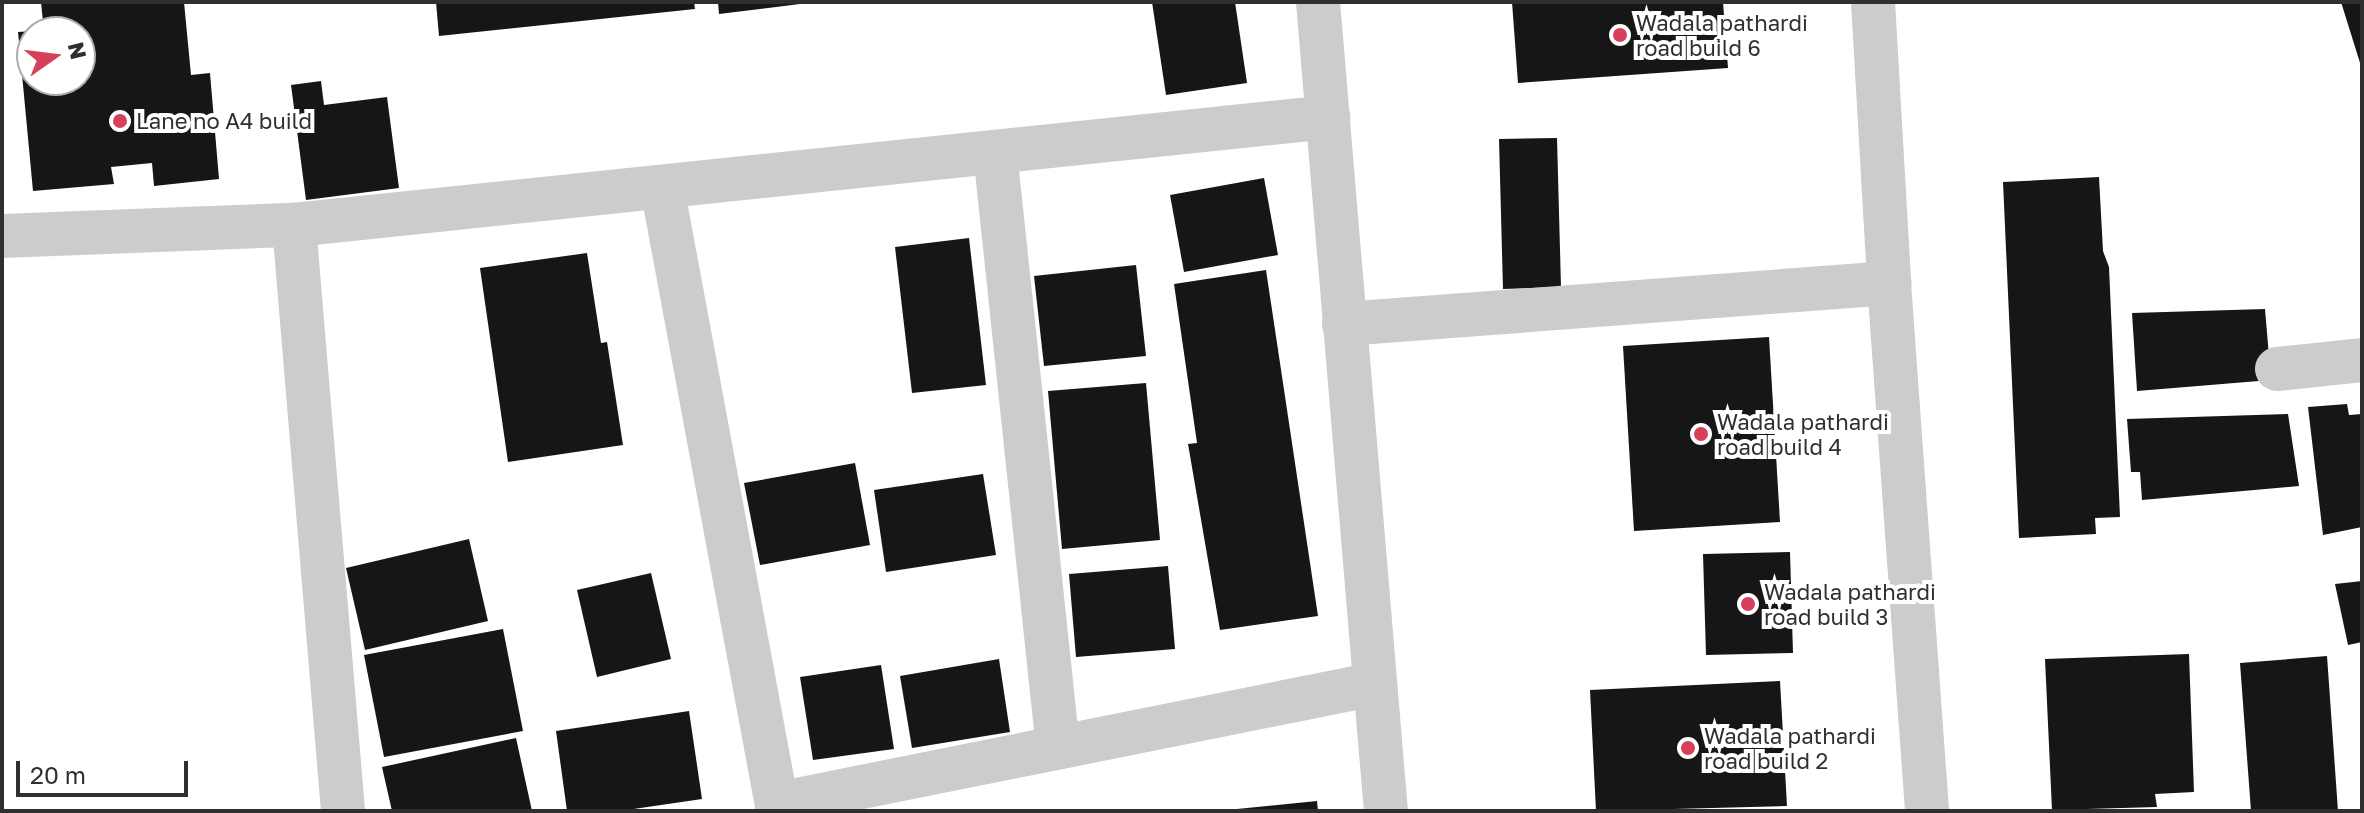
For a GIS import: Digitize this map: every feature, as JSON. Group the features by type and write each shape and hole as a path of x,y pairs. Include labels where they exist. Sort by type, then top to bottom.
{"street":[{"path":"1318,2 1386,811"},
{"path":"1873,2 1889,283 1927,811"},
{"path":"2,236 294,225 1328,117"},
{"path":"995,152 1058,748"},
{"path":"662,187 778,807 1375,684"},
{"path":"294,225 343,811"},
{"path":"1344,324 1889,283"},
{"path":"2277,369 2362,360"}],"building":[{"name":"Lane no A4 build","path":"41,2 184,2 191,75 210,73 219,179 154,186 152,163 111,167 114,184 33,191 24,96 96,96 96,16 42,16"},
{"path":"436,2 694,2 695,9 439,36"},
{"path":"718,2 800,2 800,4 719,14"},
{"path":"1152,2 1235,2 1247,83 1166,95"},
{"name":"Wadala pathardi road build 6","path":"1512,2 1723,2 1728,68 1518,83"},
{"path":"2341,2 2362,2 2362,66 2361,66"},
{"name":"Lane no A4 build","path":"321,81 324,105 387,97 399,188 306,200 291,85"},
{"path":"1557,138 1561,287 1503,289 1499,139"},
{"path":"2099,177 2103,251 2109,267 2120,517 2095,518 2096,534 2019,538 2003,182"},
{"path":"1264,178 1278,255 1184,272 1170,195"},
{"path":"969,238 986,385 912,393 895,247"},
{"path":"587,253 601,343 607,342 623,445 508,462 480,268"},
{"path":"1136,265 1146,356 1044,366 1034,276"},
{"path":"1266,270 1318,616 1220,630 1188,444 1197,443 1174,284"},
{"path":"2265,309 2271,380 2137,391 2132,313"},
{"name":"Wadala pathardi road build 4","path":"1769,337 1780,522 1634,531 1623,346"},
{"path":"1146,383 1160,540 1062,549 1048,391"},
{"path":"2347,404 2349,415 2362,414 2362,527 2323,535 2308,407"},
{"path":"2288,414 2299,486 2142,500 2140,472 2131,472 2127,419"},
{"path":"855,463 870,545 760,565 744,483"},
{"path":"983,474 996,555 886,572 874,490"},
{"path":"469,539 488,621 365,650 346,568"},
{"name":"Wadala pathardi road build 3","path":"1790,552 1793,653 1706,655 1703,554"},
{"path":"1168,566 1175,649 1076,657 1069,574"},
{"path":"651,573 671,659 597,677 577,590"},
{"path":"2362,581 2362,642 2348,645 2335,584"},
{"path":"503,629 523,731 384,757 364,655"},
{"path":"2189,654 2194,792 2155,794 2157,807 2052,810 2045,659"},
{"path":"2327,656 2338,811 2251,811 2240,663"},
{"path":"999,659 1010,732 912,748 900,676"},
{"path":"881,665 894,749 813,760 800,677"},
{"name":"Wadala pathardi road build 2","path":"1780,681 1787,806 1596,811 1590,690"},
{"path":"689,711 702,799 620,811 567,811 556,731"},
{"path":"516,738 532,811 392,811 382,767"},
{"path":"1317,801 1318,811 1237,811 1237,809"}],"place":[{"name":"Wadala pathardi road build 6","path":"1620,35"},
{"name":"Lane no A4 build","path":"120,121"},
{"name":"Wadala pathardi road build 4","path":"1701,434"},
{"name":"Wadala pathardi road build 3","path":"1748,604"},
{"name":"Wadala pathardi road build 2","path":"1688,748"}]}
